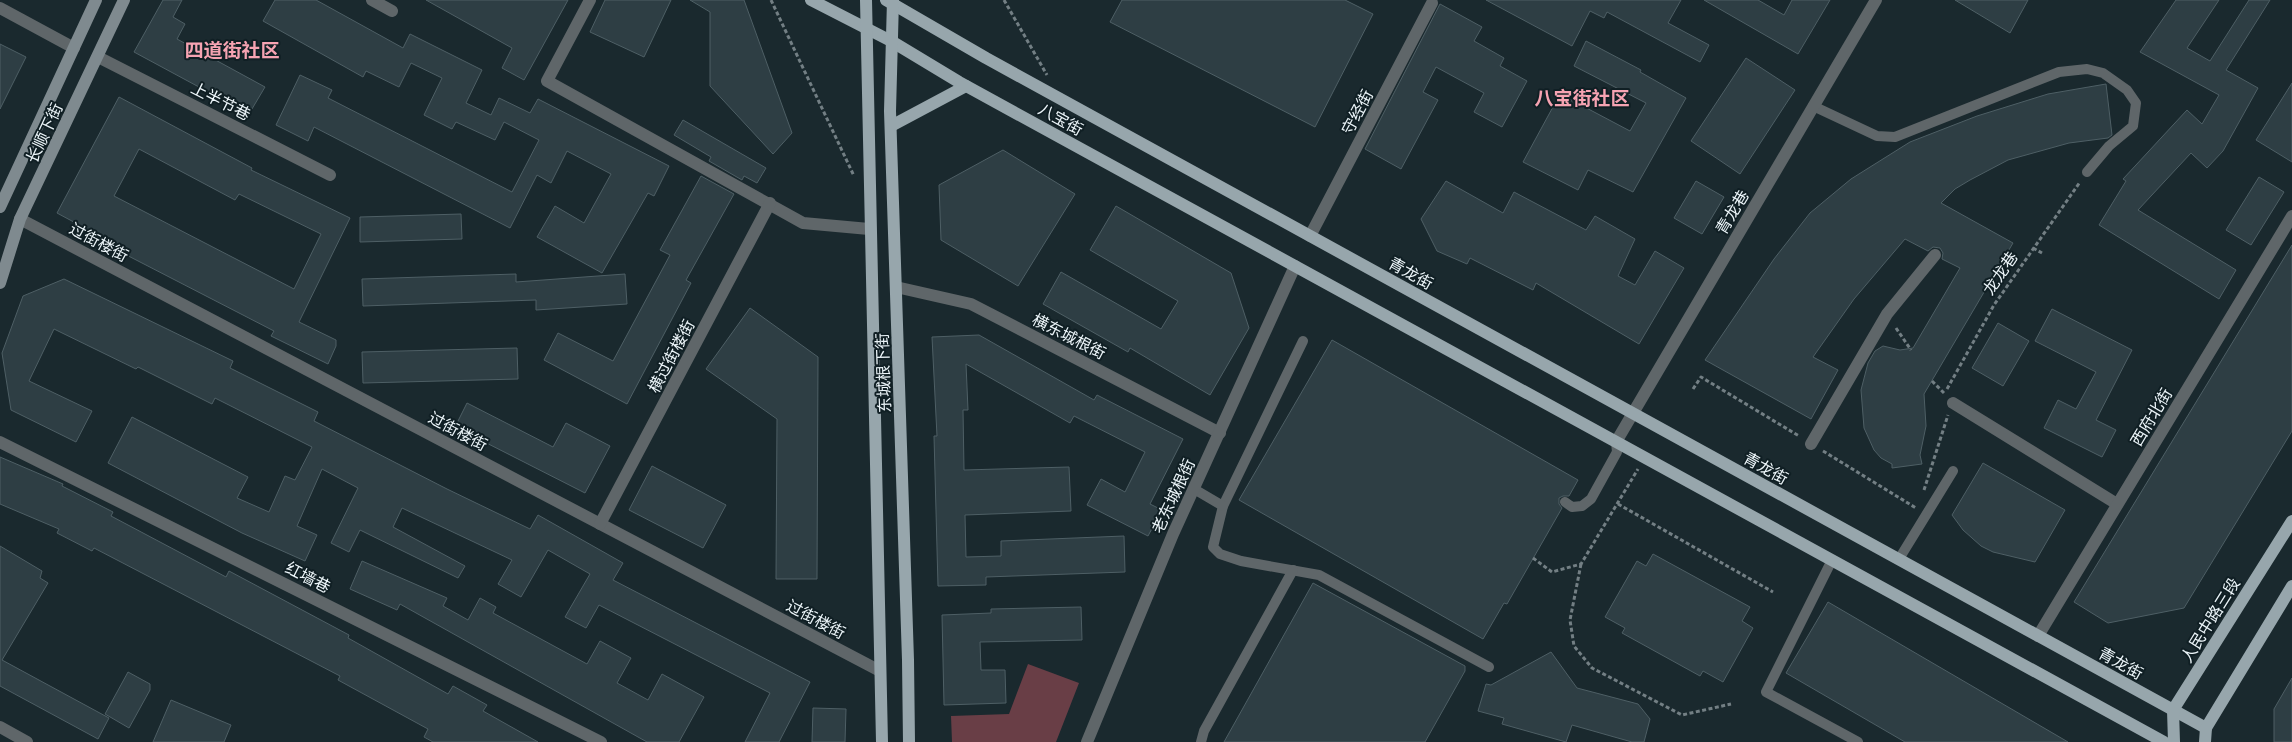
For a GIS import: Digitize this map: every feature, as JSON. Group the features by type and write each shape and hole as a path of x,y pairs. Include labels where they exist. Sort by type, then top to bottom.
{"main road":[{"name":"长顺下街","path":"0,208 96,0"},
{"name":"长顺下街","path":"0,283 20,219 124,0"},
{"name":"八宝街","path":"811,0 891,41 966,86 1295,266"},
{"name":"东城根下街","path":"866,0 869,229 882,742"},
{"name":"八宝街","path":"890,1 1061,99 1310,236"},
{"name":"东城根下街","path":"890,1 891,126 909,742"},
{"path":"891,126 966,86"},
{"name":"青龙街","path":"1310,236 2206,728"},
{"path":"1295,266 2164,742"},
{"name":"人民中路三段","path":"2172,710 2292,521"},
{"path":"2205,742 2206,728 2292,586"},
{"path":"2172,710 2174,742"}],"street":[{"path":"372,0 392,11"},
{"path":"590,0 547,82 803,224 869,229"},
{"name":"青龙巷","path":"1616,442 1876,0"},
{"name":"守经街","path":"1310,236 1432,3"},
{"path":"0,8 74,48"},
{"name":"上半节巷","path":"98,56 330,174"},
{"name":"横过街楼街","path":"600,524 770,204"},
{"name":"过街楼街","path":"20,219 880,671"},
{"name":"西府北街","path":"2038,636 2290,223"},
{"path":"1811,444 1887,314 1935,255"},
{"name":"老东城根街","path":"1087,742 1194,489 1295,266"},
{"name":"横东城根街","path":"896,287 971,304 1220,433"},
{"path":"1949,399 2117,504"},
{"name":"红墙巷","path":"0,442 601,742"},
{"path":"0,728 28,742"}],"lane":[{"path":"1813,106 1877,136 1895,137 2058,72 2087,69 2103,73 2127,90 2136,104 2133,126 2109,146 2087,172"},
{"path":"1303,341 1223,506 1213,547 1220,554 1241,562 1319,575 1489,667"},
{"path":"1565,502 1572,507 1582,506 1591,499 1617,452 1616,442"},
{"path":"1899,560 1953,471"},
{"path":"1194,489 1223,506"},
{"path":"1832,560 1766,692 1858,742"},
{"path":"1200,742 1204,731 1292,570"}],"path":[{"path":"771,0 856,179"},
{"path":"1004,0 1061,99"},
{"name":"龙龙巷","path":"1924,491 1949,399 1994,305 2087,172"},
{"path":"2033,248 2042,253"},
{"path":"1887,314 1911,350"},
{"path":"1645,457 1581,564 1570,620 1574,646 1592,668 1682,714 1731,704"},
{"path":"1918,509 1921,500"},
{"path":"1618,504 1773,592"},
{"path":"1533,558 1552,572 1581,564"}],"shaded area":[{"path":"1028,664 1079,683 1056,742 952,742 951,716 1009,714"}],"building":[{"path":"163,0 182,0 173,17 185,24 177,39 265,87 249,114 134,52"},
{"path":"275,0 316,0 403,48 410,34 482,70 466,103 491,115 499,98 530,113 538,99 669,166 654,196 648,193 602,273 537,237 555,206 584,223 611,174 567,151 551,183 537,175 510,228 314,127 308,141 276,125 300,75 332,90 328,98 512,192 539,140 504,122 495,140 456,122 452,129 424,115 442,78 411,63 399,87 366,71 363,77 263,21"},
{"path":"426,0 568,0 524,80 502,68 512,48"},
{"path":"605,0 671,0 644,57 590,32"},
{"path":"690,0 744,0 792,133 773,154 710,86 710,12"},
{"path":"1122,0 1345,0 1373,14 1315,127 1110,22"},
{"path":"1486,0 1681,0 1668,23 1709,45 1700,62 1607,12 1604,18 1590,11 1572,46"},
{"path":"1704,0 1758,0 1784,15 1792,0 1830,0 1798,54"},
{"path":"1955,0 2028,0 2010,33"},
{"path":"2176,0 2219,0 2187,48 2210,61 2249,0 2270,0 2226,70 2258,88 2223,151 2207,168 2191,153 2138,210 2236,270 2219,299 2099,225 2126,181 2123,179 2187,110 2202,124 2219,95 2140,52"},
{"path":"1440,4 1482,27 1474,41 1504,58 1500,66 1527,81 1502,127 1474,112 1484,93 1436,67 1423,92 1438,100 1401,169 1365,149"},
{"path":"1586,41 1641,70 1640,72 1686,98 1633,192 1588,170 1578,190 1523,162 1560,94 1630,131 1646,103 1574,66"},
{"path":"0,44 26,57 0,109"},
{"path":"1746,58 1795,90 1740,174 1691,141"},
{"path":"2292,83 2292,162 2256,140"},
{"path":"2106,84 2112,135 2108,138 2069,143 2008,160 1955,189 1941,203 2013,243 1924,394 1926,426 1920,455 1922,464 1892,468 1892,464 1881,458 1874,450 1864,428 1861,390 1868,363 1875,351 1883,346 1900,350 1913,348 1960,268 1942,259 1943,253 1940,248 1933,247 1928,251 1905,239 1854,299 1813,357 1838,370 1811,419 1705,360 1774,259 1810,213 1851,179 1910,142 1977,116 2048,94"},
{"path":"119,97 252,168 251,170 350,218 299,322 336,340 336,346 328,364 271,336 274,331 109,246 111,242 57,213","holes":["139,149 235,200 239,194 321,234 294,289 114,196"]},
{"path":"683,120 766,168 757,183 744,176 742,180 709,161 711,157 674,135"},
{"path":"1003,150 1075,194 1018,286 941,240 939,185"},
{"path":"701,176 734,194 686,280 691,283 627,404 544,360 558,333 613,361 670,255 660,250"},
{"path":"2259,177 2284,192 2251,245 2226,230"},
{"path":"1446,181 1503,213 1514,192 1586,230 1595,216 1635,239 1618,276 1635,285 1655,251 1684,268 1639,344 1536,283 1533,290 1470,258 1467,264 1437,251 1421,219"},
{"path":"1696,181 1724,197 1702,234 1674,218"},
{"path":"1116,206 1231,273 1249,328 1210,395 1130,348 1128,352 1043,304 1061,272 1161,329 1178,301 1090,250"},
{"path":"461,214 462,239 360,242 360,217"},
{"path":"2292,245 2292,431 2184,608 2108,623 2074,602"},
{"path":"516,274 516,282 625,274 627,304 536,310 536,300 363,306 362,279"},
{"path":"64,279 233,361 230,368 318,412 314,421 447,489 530,529 538,515 623,563 613,580 810,682 779,742 745,742 770,693 599,605 586,628 565,617 590,574 548,550 521,597 498,584 512,560 402,508 393,527 465,566 458,578 360,530 349,552 331,543 358,488 322,469 297,526 317,535 305,561 242,533 108,463 132,417 248,477 237,498 269,512 285,476 295,480 312,447 215,398 212,404 138,367 136,369 54,329 29,381 92,411 76,442 11,410 2,353 23,296"},
{"path":"750,308 818,357 817,579 776,579 777,419 706,369"},
{"path":"2052,309 2132,350 2096,420 2116,430 2102,457 2044,428 2058,400 2076,409 2096,372 2035,341"},
{"path":"1998,323 2029,341 2003,386 1972,368"},
{"path":"979,335 1094,400 1097,395 1183,439 1150,504 1162,510 1148,536 1087,505 1101,479 1125,492 1145,452 1074,416 1070,423 966,364 968,410 963,410 964,470 1069,467 1071,511 965,515 966,557 1001,556 1001,541 1124,536 1125,572 986,577 986,585 938,586 934,436 937,436 932,337"},
{"path":"1332,340 1578,480 1569,496 1559,498 1559,504 1562,508 1507,604 1504,603 1483,639 1239,500"},
{"path":"517,348 518,379 363,383 362,352"},
{"path":"467,403 553,447 566,423 610,446 585,493 455,427"},
{"path":"0,457 63,484 62,486 113,512 111,516 226,577 229,571 349,635 348,638 448,694 453,686 487,705 483,711 538,742 433,742 424,737 428,729 338,680 340,676 94,548 92,551 57,533 59,529 0,504"},
{"path":"1983,463 2065,510 2035,562 1993,552 1981,546 1963,530 1952,515"},
{"path":"652,466 726,505 703,548 629,510"},
{"path":"0,546 42,571 40,578 48,583 2,660 109,718 98,739 0,686"},
{"path":"1653,554 1750,607 1742,621 1753,628 1723,682 1703,671 1700,676 1622,633 1625,628 1605,617 1637,561 1646,566"},
{"path":"362,561 447,598 443,606 468,620 480,598 496,607 493,613 587,664 600,641 631,658 617,683 648,700 662,674 704,697 679,742 647,742 400,604 397,610 350,589"},
{"path":"1313,583 1465,666 1465,671 1425,742 1224,742"},
{"path":"1828,602 2068,742 1905,742 1786,673"},
{"path":"1081,607 1082,640 980,642 981,670 1005,670 1006,703 944,705 942,615 991,613 991,609"},
{"path":"1551,652 1577,688 1638,704 1650,719 1644,742 1632,742 1572,725 1566,742 1502,724 1504,718 1478,711 1486,684 1491,685"},
{"path":"128,672 150,684 150,690 129,728 105,714"},
{"path":"2292,678 2292,742 2274,742 2274,709"},
{"path":"171,700 231,725 224,742 153,742"},
{"path":"813,708 846,709 845,742 812,742"}],"district":[{"name":"四道街社区","path":"232,50"},
{"name":"八宝街社区","path":"1582,98"}]}
